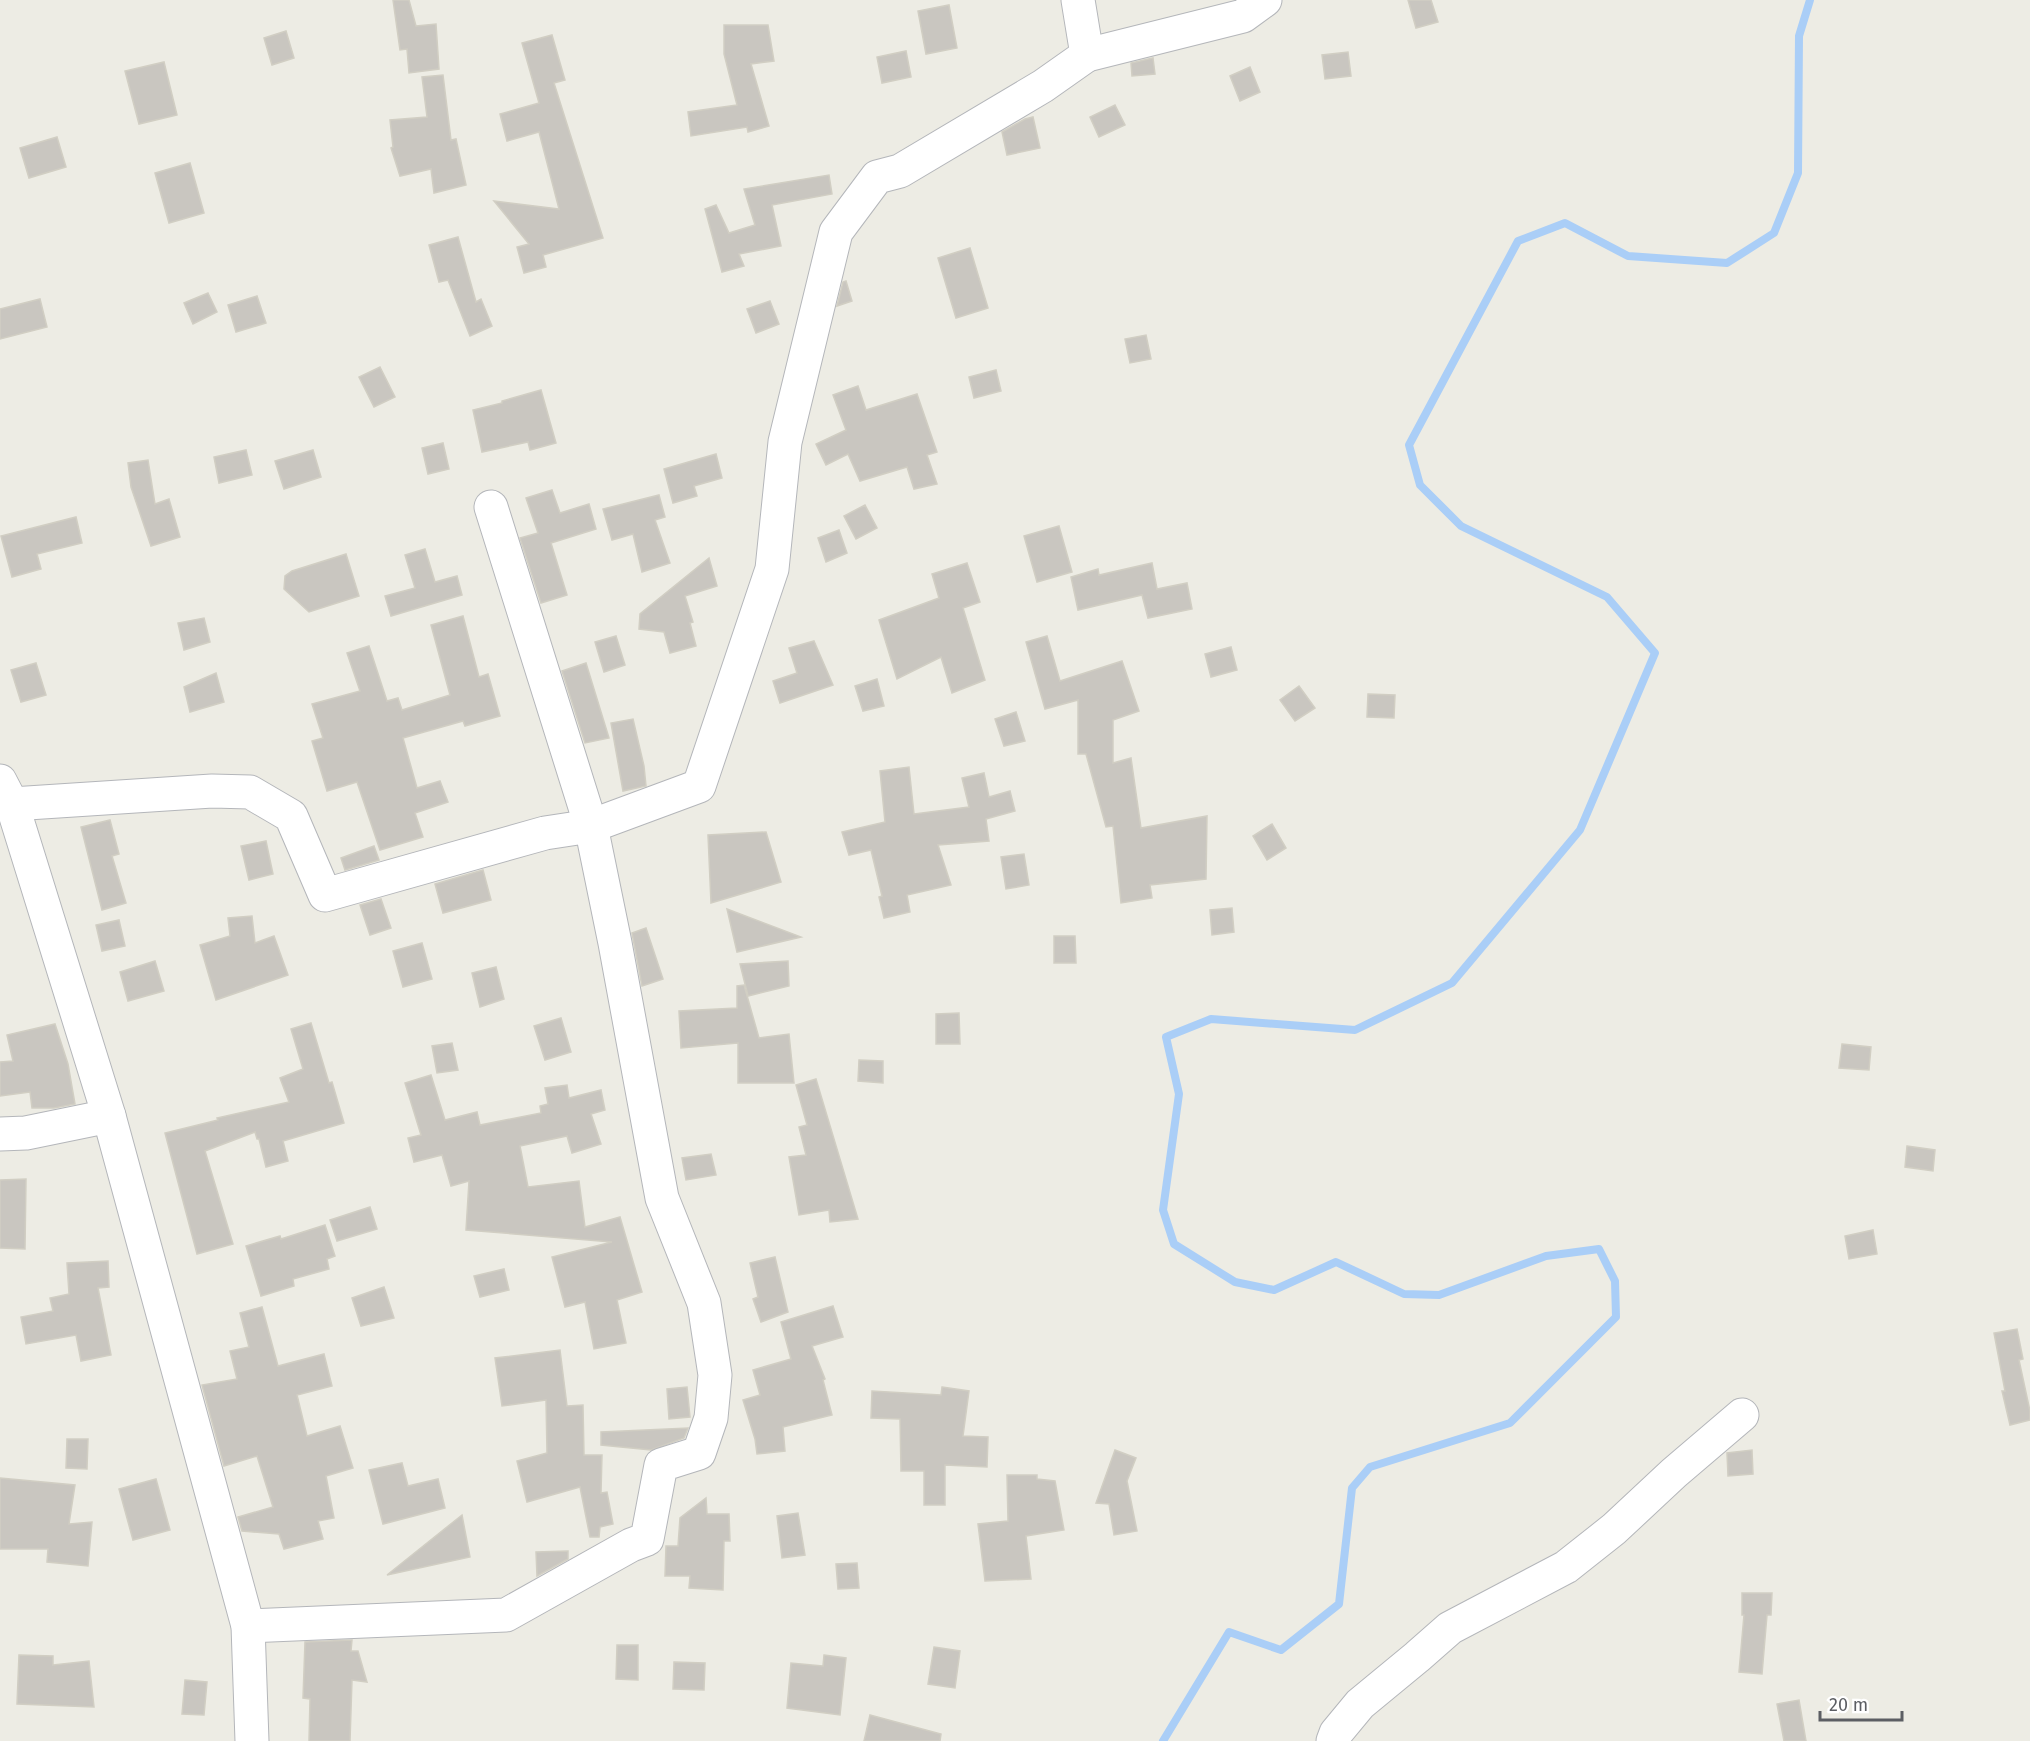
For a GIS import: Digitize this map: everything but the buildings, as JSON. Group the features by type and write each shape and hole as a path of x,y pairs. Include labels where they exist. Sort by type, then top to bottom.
{"street":[{"path":"1078,0 1087,55"},
{"path":"252,1741 248,1626 109,1116 6,792 249,792 291,816 325,895 545,834 591,826 699,786 772,569 785,442 836,232 877,177 900,171 1043,86 1087,55 1243,16 1264,0"},
{"path":"248,1626 506,1615 631,1545 647,1539 661,1465 699,1453 711,1418 715,1375 704,1303 662,1198 591,826 491,507"},
{"path":"0,1134 26,1133 109,1116"},
{"path":"1333,1741 1336,1733 1360,1704 1450,1628 1566,1567 1614,1529 1674,1473 1742,1415"}],"waterway":[{"path":"1163,1741 1229,1632 1281,1650 1339,1604 1352,1488 1370,1467 1510,1423 1616,1317 1615,1281 1599,1249 1546,1256 1439,1295 1404,1294 1336,1262 1274,1290 1235,1282 1174,1244 1163,1210 1179,1094 1166,1037 1211,1019 1355,1030 1452,983 1580,830 1655,653 1607,597 1461,526 1420,485 1409,445 1518,241 1565,223 1628,256 1727,263 1774,233 1798,173 1799,36 1810,0"}]}
